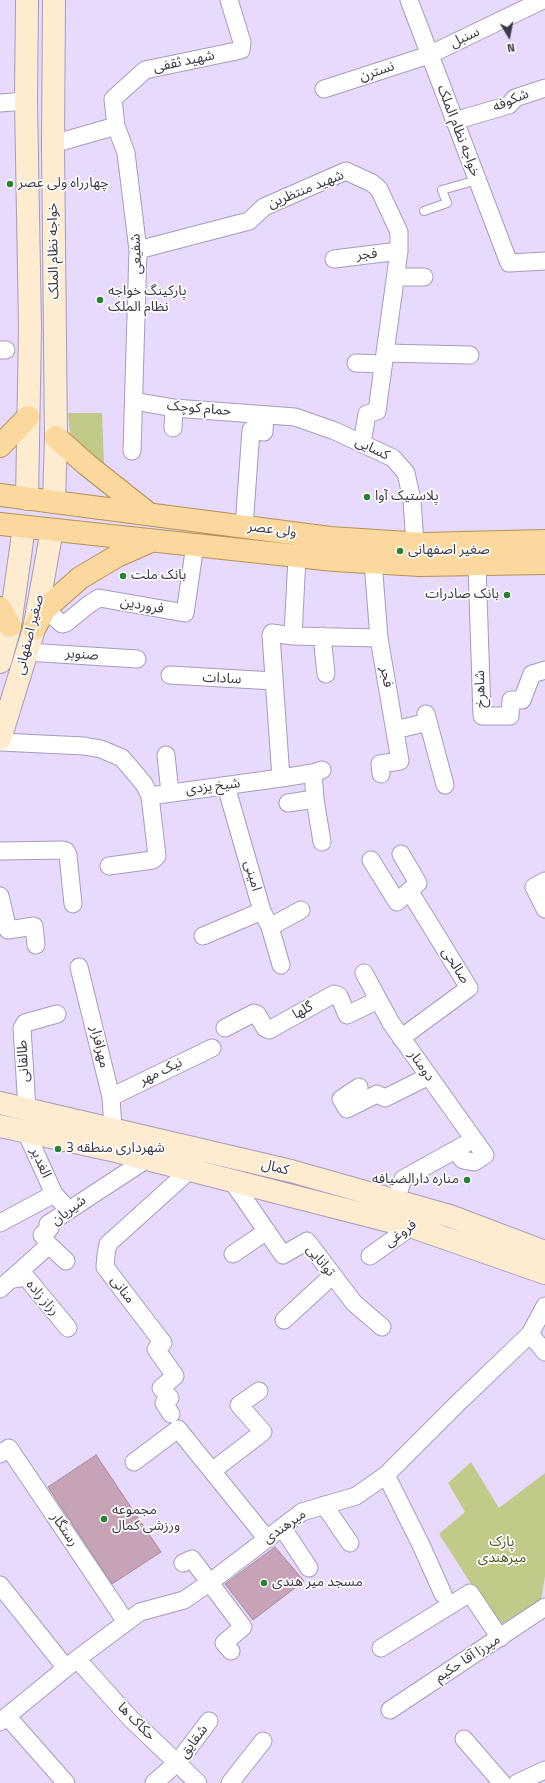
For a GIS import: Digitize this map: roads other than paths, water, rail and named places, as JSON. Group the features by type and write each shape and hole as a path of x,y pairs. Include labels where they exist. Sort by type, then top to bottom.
{"main road":[{"name":"خواجه نظام الملک","path":"27,0 26,101 30,328 27,499"},
{"name":"خواجه نظام الملک","path":"54,0 53,144 56,437 54,502"},
{"path":"0,446 28,417"},
{"path":"56,437 84,462 149,514"},
{"name":"ولی عصر","path":"0,495 330,538 415,543 545,541"},
{"path":"24,527 27,499"},
{"path":"52,530 54,502"},
{"name":"ولی عصر","path":"0,524 297,557 420,565 545,563"},
{"name":"صغیر اصفهانی","path":"0,662 5,617 24,527"},
{"name":"صغیر اصفهانی","path":"0,739 34,629 52,530"},
{"path":"34,629 45,609 80,578 117,556 152,541"},
{"name":"کمال","path":"0,1103 291,1171 450,1216 545,1252"},
{"name":"کمال","path":"0,1126 147,1159 413,1227 545,1274"}],"street":[{"name":"شهید ثقفی","path":"116,126 113,100 145,70 241,50 242,42 229,0"},
{"name":"خواجه نظام الملک","path":"409,0 509,263 545,261"},
{"name":"سنبل","path":"430,55 544,0"},
{"name":"نسترن","path":"324,89 430,55"},
{"name":"شکوفه","path":"454,121 509,105 515,98 545,88"},
{"path":"0,103 26,101"},
{"path":"53,144 116,126"},
{"name":"شفیعی","path":"116,126 126,153 138,250 132,451"},
{"name":"شهید منتظرین","path":"138,250 249,221 264,207 346,171 372,183 379,189 399,232 399,251 383,358 377,411 366,414 362,443"},
{"name":"فجر","path":"334,258 399,251"},
{"path":"396,277 424,277"},
{"path":"356,363 383,358 470,355"},
{"name":"حمام کوچک","path":"134,401 174,408 265,415"},
{"path":"172,428 174,408"},
{"path":"244,527 251,430 264,432 265,415"},
{"name":"کسایی","path":"265,415 295,417 335,431 393,458 406,472 412,500 415,543"},
{"name":"فروردین","path":"45,609 62,624 66,623 99,598 185,612 195,545"},
{"path":"293,636 297,557"},
{"name":"فجر","path":"373,562 379,638 400,761 380,764 382,774"},
{"name":"شاهرخ","path":"477,564 482,716 510,716 511,700 522,700 532,674 545,670"},
{"path":"281,778 270,637 272,634 293,636 379,638"},
{"path":"322,636 326,674"},
{"name":"صنوبر","path":"27,652 137,659"},
{"name":"سادات","path":"170,676 274,681"},
{"path":"395,730 427,718 445,785"},
{"path":"0,742 84,746 101,749 122,758 144,784 150,796 157,856 153,860 109,866"},
{"path":"166,755 170,793"},
{"name":"شیخ یزدی","path":"150,796 317,772 315,799"},
{"name":"امینی","path":"226,786 262,911 270,927 281,965"},
{"path":"288,803 315,799 322,842"},
{"path":"0,851 66,851 68,855 73,904"},
{"path":"371,860 397,902 410,892 418,883 401,854"},
{"path":"545,881 534,887 545,910"},
{"name":"صالحی","path":"401,1038 470,988 410,892"},
{"path":"0,896 8,930 34,926 36,945"},
{"path":"270,927 301,910"},
{"path":"203,936 262,911"},
{"name":"مهرافزار","path":"79,967 111,1097 113,1129"},
{"name":"دومنار","path":"364,973 391,1024 485,1155 474,1162 463,1160 455,1150"},
{"name":"گلها","path":"225,1028 254,1013 257,1014 264,1028 269,1030 334,994 339,996 347,1015 378,1000"},
{"name":"طالقانی","path":"28,1109 22,1028 25,1023 57,1014"},
{"name":"نیک مهر","path":"111,1097 212,1048"},
{"path":"359,1087 341,1099 347,1109 377,1094 385,1098 429,1076"},
{"name":"الغدیر","path":"26,1132 54,1194 68,1209"},
{"path":"390,1221 395,1200 403,1179 474,1140"},
{"name":"شیریان","path":"6,1284 49,1245 42,1235 50,1228 48,1224 68,1209 147,1159"},
{"name":"منانی","path":"174,1422 164,1403 170,1398 161,1388 175,1376 156,1349 163,1343 105,1267 108,1244 190,1170"},
{"name":"توانایی","path":"232,1181 283,1255 307,1241 354,1303 382,1327"},
{"name":"الغدیر","path":"0,1223 54,1194"},
{"name":"فروغی","path":"370,1256 413,1227 431,1211"},
{"path":"233,1254 267,1231"},
{"path":"49,1245 66,1261"},
{"path":"284,1320 333,1275"},
{"name":"رزاز زاده","path":"6,1284 26,1277 68,1328"},
{"name":"میرهندی","path":"4,1719 140,1612 184,1600 209,1583 302,1512 356,1496 386,1475 530,1334 545,1306"},
{"path":"530,1334 545,1352"},
{"path":"212,1471 263,1432 239,1405 258,1391"},
{"path":"134,1462 174,1422 267,1539"},
{"name":"رستگار","path":"0,1454 9,1448 126,1622"},
{"path":"386,1475 421,1544 443,1594"},
{"path":"324,1505 350,1543"},
{"path":"282,1528 309,1568"},
{"path":"183,1563 192,1559 242,1627 224,1643 231,1651"},
{"name":"حکاک ها","path":"0,1585 72,1664 178,1762 198,1783"},
{"path":"381,1648 470,1593 500,1638"},
{"name":"میرزا آقا حکیم","path":"390,1710 545,1607"},
{"path":"4,1719 66,1783"},
{"name":"شقایق","path":"154,1783 178,1762 209,1721"},
{"path":"464,1739 502,1783"},
{"path":"230,1783 263,1741"},
{"path":"517,1783 545,1770"}],"lane":[{"path":"424,211 447,203 442,190 477,180"}],"place":[{"name":"چهارراه ولی عصر","path":"10,184"},
{"name":"پارکینگ خواجه نظام الملک","path":"100,300"},
{"name":"پلاستیک آوا","path":"367,497"},
{"name":"صغیر اصفهانی","path":"400,551"},
{"name":"بانک ملت","path":"123,576"},
{"name":"بانک صادرات","path":"507,595"},
{"name":"شهرداری منطقه 3","path":"58,1149"},
{"name":"مناره دارالضیافه","path":"467,1180"},
{"name":"مجموعه ورزشی کمال","path":"104,1519"},
{"name":"مسجد میر هندی","path":"264,1583"}],"park label":[{"name":"پارک میرهندی","path":"502,1552"}]}
